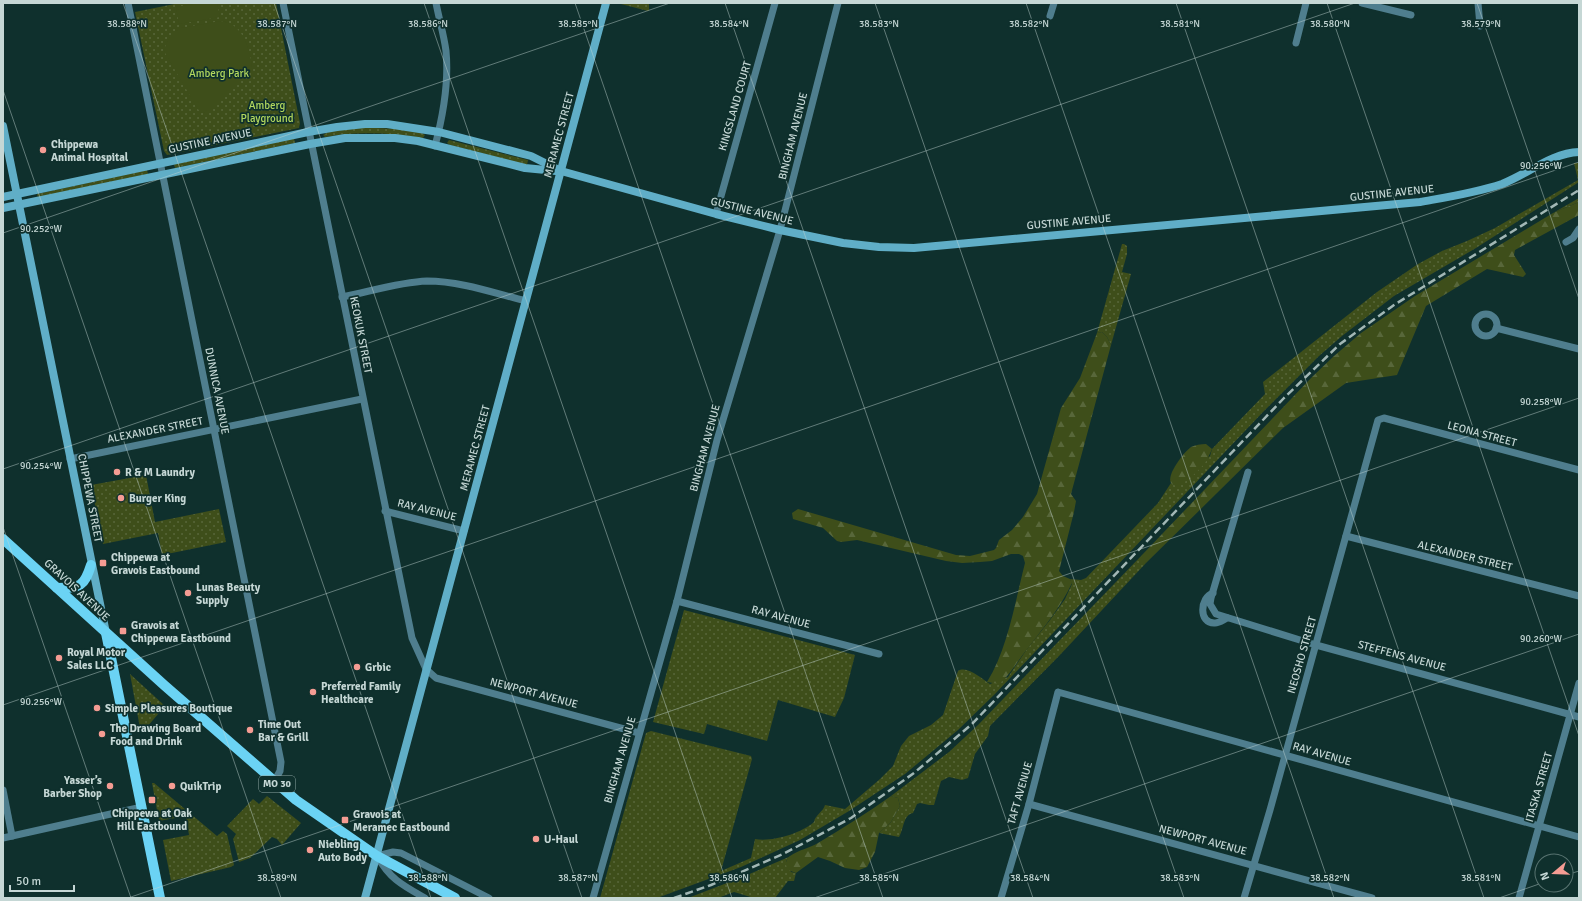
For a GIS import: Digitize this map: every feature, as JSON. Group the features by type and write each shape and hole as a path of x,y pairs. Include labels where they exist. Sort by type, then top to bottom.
{"main road":[{"name":"GRAVOIS AVENUE","path":"5,544 57,588 274,782 312,812 377,856 455,898"},
{"path":"57,588 77,587 81,585 88,574 91,565"},
{"name":"CHIPPEWA STREET","path":"106,633 160,898"}],"street":[{"name":"DUNNICA AVENUE","path":"128,3 281,762 280,771 274,782"},
{"name":"KEOKUK STREET","path":"283,3 310,144 412,638 426,669"},
{"path":"435,146 439,132 447,69 446,50 436,3"},
{"name":"MERAMEC STREET","path":"365,898 606,3"},
{"name":"KINGSLAND COURT","path":"716,214 775,3"},
{"name":"BINGHAM AVENUE","path":"593,898 677,601 717,440 780,230 838,3"},
{"path":"1050,16 1054,3"},
{"path":"1296,43 1306,3"},
{"path":"1362,3 1411,15"},
{"path":"1478,3 1480,26"},
{"name":"GUSTINE AVENUE","path":"3,196 308,132 365,124 387,124 439,132 530,156 560,171"},
{"name":"CHIPPEWA STREET","path":"3,126 106,633"},
{"name":"GUSTINE AVENUE","path":"3,208 310,144 345,138 370,137 402,139 525,168 560,171 716,214 780,230 843,243 914,248 1420,202 1476,192 1503,183 1558,156 1579,152"},
{"path":"1566,242 1573,238 1579,229"},
{"path":"342,297 425,281 443,282 464,286 526,301"},
{"path":"1496,328 1579,349"},
{"name":"ALEXANDER STREET","path":"70,459 362,399"},
{"name":"LEONA STREET","path":"1380,418 1579,470"},
{"name":"NEOSHO STREET","path":"1244,898 1316,645 1376,421 1380,418"},
{"name":"STEFFENS AVENUE","path":"1248,472 1210,604 1214,612 1220,616 1316,645 1579,717"},
{"name":"RAY AVENUE","path":"385,512 464,531"},
{"name":"ALEXANDER STREET","path":"1346,536 1579,596"},
{"name":"STEFFENS AVENUE","path":"1213,593 1207,596 1203,604 1202,611 1204,618 1211,623 1216,623 1227,618"},
{"name":"RAY AVENUE","path":"677,601 879,654"},
{"name":"NEWPORT AVENUE","path":"426,669 436,678 640,733"},
{"name":"ITASKA STREET","path":"1519,898 1579,682"},
{"name":"RAY AVENUE","path":"1058,692 1579,837"},
{"name":"TAFT AVENUE","path":"1001,898 1029,804 1058,692"},
{"path":"3,790 12,836"},
{"name":"NEWPORT AVENUE","path":"1029,804 1372,898"},
{"path":"3,838 142,807"},
{"path":"377,856 393,852 401,853 489,898"},
{"name":"GRAVOIS AVENUE","path":"377,856 389,875 397,882 425,898"}],"green space":[{"name":"Amberg Park","path":"179,3 276,3 300,123 299,128 167,155 164,151 135,12"},
{"path":"198,3 217,3 220,17 179,24 176,7"},
{"path":"617,3 649,3 649,10 648,11"},
{"path":"220,21 234,26 244,38 252,67 205,113 200,112 196,106 164,51 170,37 181,28"},
{"path":"378,128 410,130 425,135 423,138 374,133 325,137 323,135 328,132 341,129"},
{"path":"294,138 295,143 175,168 174,163"},
{"path":"449,140 528,160 527,165 450,145 447,143"},
{"path":"1574,163 1579,163 1579,182 1476,248 1394,296 1342,336 1319,356 1263,412 995,694 958,730 905,774 849,811 800,840 741,867 657,898 600,898 646,733 651,731 751,756 752,759 721,871 751,858 755,839 762,840 777,838 801,830 814,822 825,805 845,809 893,766 901,746 909,736 931,725 943,715 958,671 970,671 990,684 1008,677 1065,599 1072,584 1070,579 1081,580 1086,578 1158,503 1171,483 1174,485 1210,456 1212,449 1265,394 1263,382 1377,292 1418,264 1442,251 1495,228 1578,180"},
{"path":"147,170 148,174 38,197 37,195 37,194"},
{"path":"1579,198 1579,202 1553,213"},
{"path":"1579,202 1579,215 1515,250 1514,255 1526,274 1523,277 1487,269 1426,306 1397,375 1346,383 1283,428 1146,563 1140,559 1142,555 1312,377 1361,333 1415,296 1553,213"},
{"path":"1122,244 1127,246 1127,254 1122,272 1131,274 1111,345 1107,337 1102,332 1097,333"},
{"path":"1102,332 1107,337 1111,345 1071,494 1076,501 1059,571 1063,576 1070,579 1072,583 1052,617 1007,676 999,684 987,682 1006,640 1025,563 1023,556 1019,554 1011,554 992,561 962,563 946,561 857,540 841,542 837,541 823,528 793,519 792,513 798,509 956,555 970,556 994,550 999,540 1012,530 1023,517 1037,494 1061,408 1080,378 1097,333"},
{"path":"1206,444 1212,449 1203,466 1189,479 1179,485 1174,485 1171,483 1170,479 1173,469 1184,454 1193,446"},
{"path":"146,475 155,522 219,509 226,542 162,555 158,533 103,544 91,485"},
{"path":"1142,555 1141,559 1146,563 1059,656 990,726 988,736 975,754 968,778 962,780 949,777 941,781 934,805 917,804 913,813 905,819 899,837 879,833 891,822 900,806 898,798 891,796 949,752 978,725"},
{"path":"684,610 855,655 844,698 835,717 778,700 767,741 707,724 704,734 653,722"},
{"path":"130,674 165,706 147,727 140,728"},
{"path":"152,783 154,783 217,836 223,831 227,834 234,865 231,867 171,881 163,840 189,835 186,816 159,821"},
{"path":"267,796 301,823 282,845 277,839 272,837 250,858 239,862 233,839 236,834 227,826 253,799 259,804"},
{"path":"891,796 898,798 900,806 891,822 879,833 875,852 867,867 859,870 845,868 818,857 796,873 788,870 786,863 790,856 818,843"},
{"path":"791,856 786,861 791,872 796,873 794,881 788,881 775,898 754,898 734,892 718,898 688,898 745,876"}],"railway":[{"path":"674,898 711,885 783,854 851,818 914,773 972,724 1284,398 1340,344 1394,305 1579,190"}],"place":[{"name":"Chippewa Animal Hospital","path":"43,150"},
{"name":"R & M Laundry","path":"117,472"},
{"name":"Burger King","path":"121,498"},
{"name":"Chippewa at Gravois Eastbound","path":"103,563"},
{"name":"Lunas Beauty Supply","path":"188,593"},
{"name":"Gravois at Chippewa Eastbound","path":"123,631"},
{"name":"Royal Motor Sales LLC","path":"59,658"},
{"name":"Grbic","path":"357,667"},
{"name":"Preferred Family Healthcare","path":"313,692"},
{"name":"Simple Pleasures Boutique","path":"97,708"},
{"name":"Time Out Bar & Grill","path":"250,730"},
{"name":"The Drawing Board Food and Drink","path":"102,734"},
{"name":"Yasser’s Barber Shop","path":"110,786"},
{"name":"QuikTrip","path":"172,786"},
{"name":"Chippewa at Oak Hill Eastbound","path":"152,800"},
{"name":"Gravois at Meramec Eastbound","path":"345,820"},
{"name":"U-Haul","path":"536,839"},
{"name":"Niebling Auto Body","path":"310,850"}],"park label":[{"name":"Amberg Playground","path":"267,111"}]}
